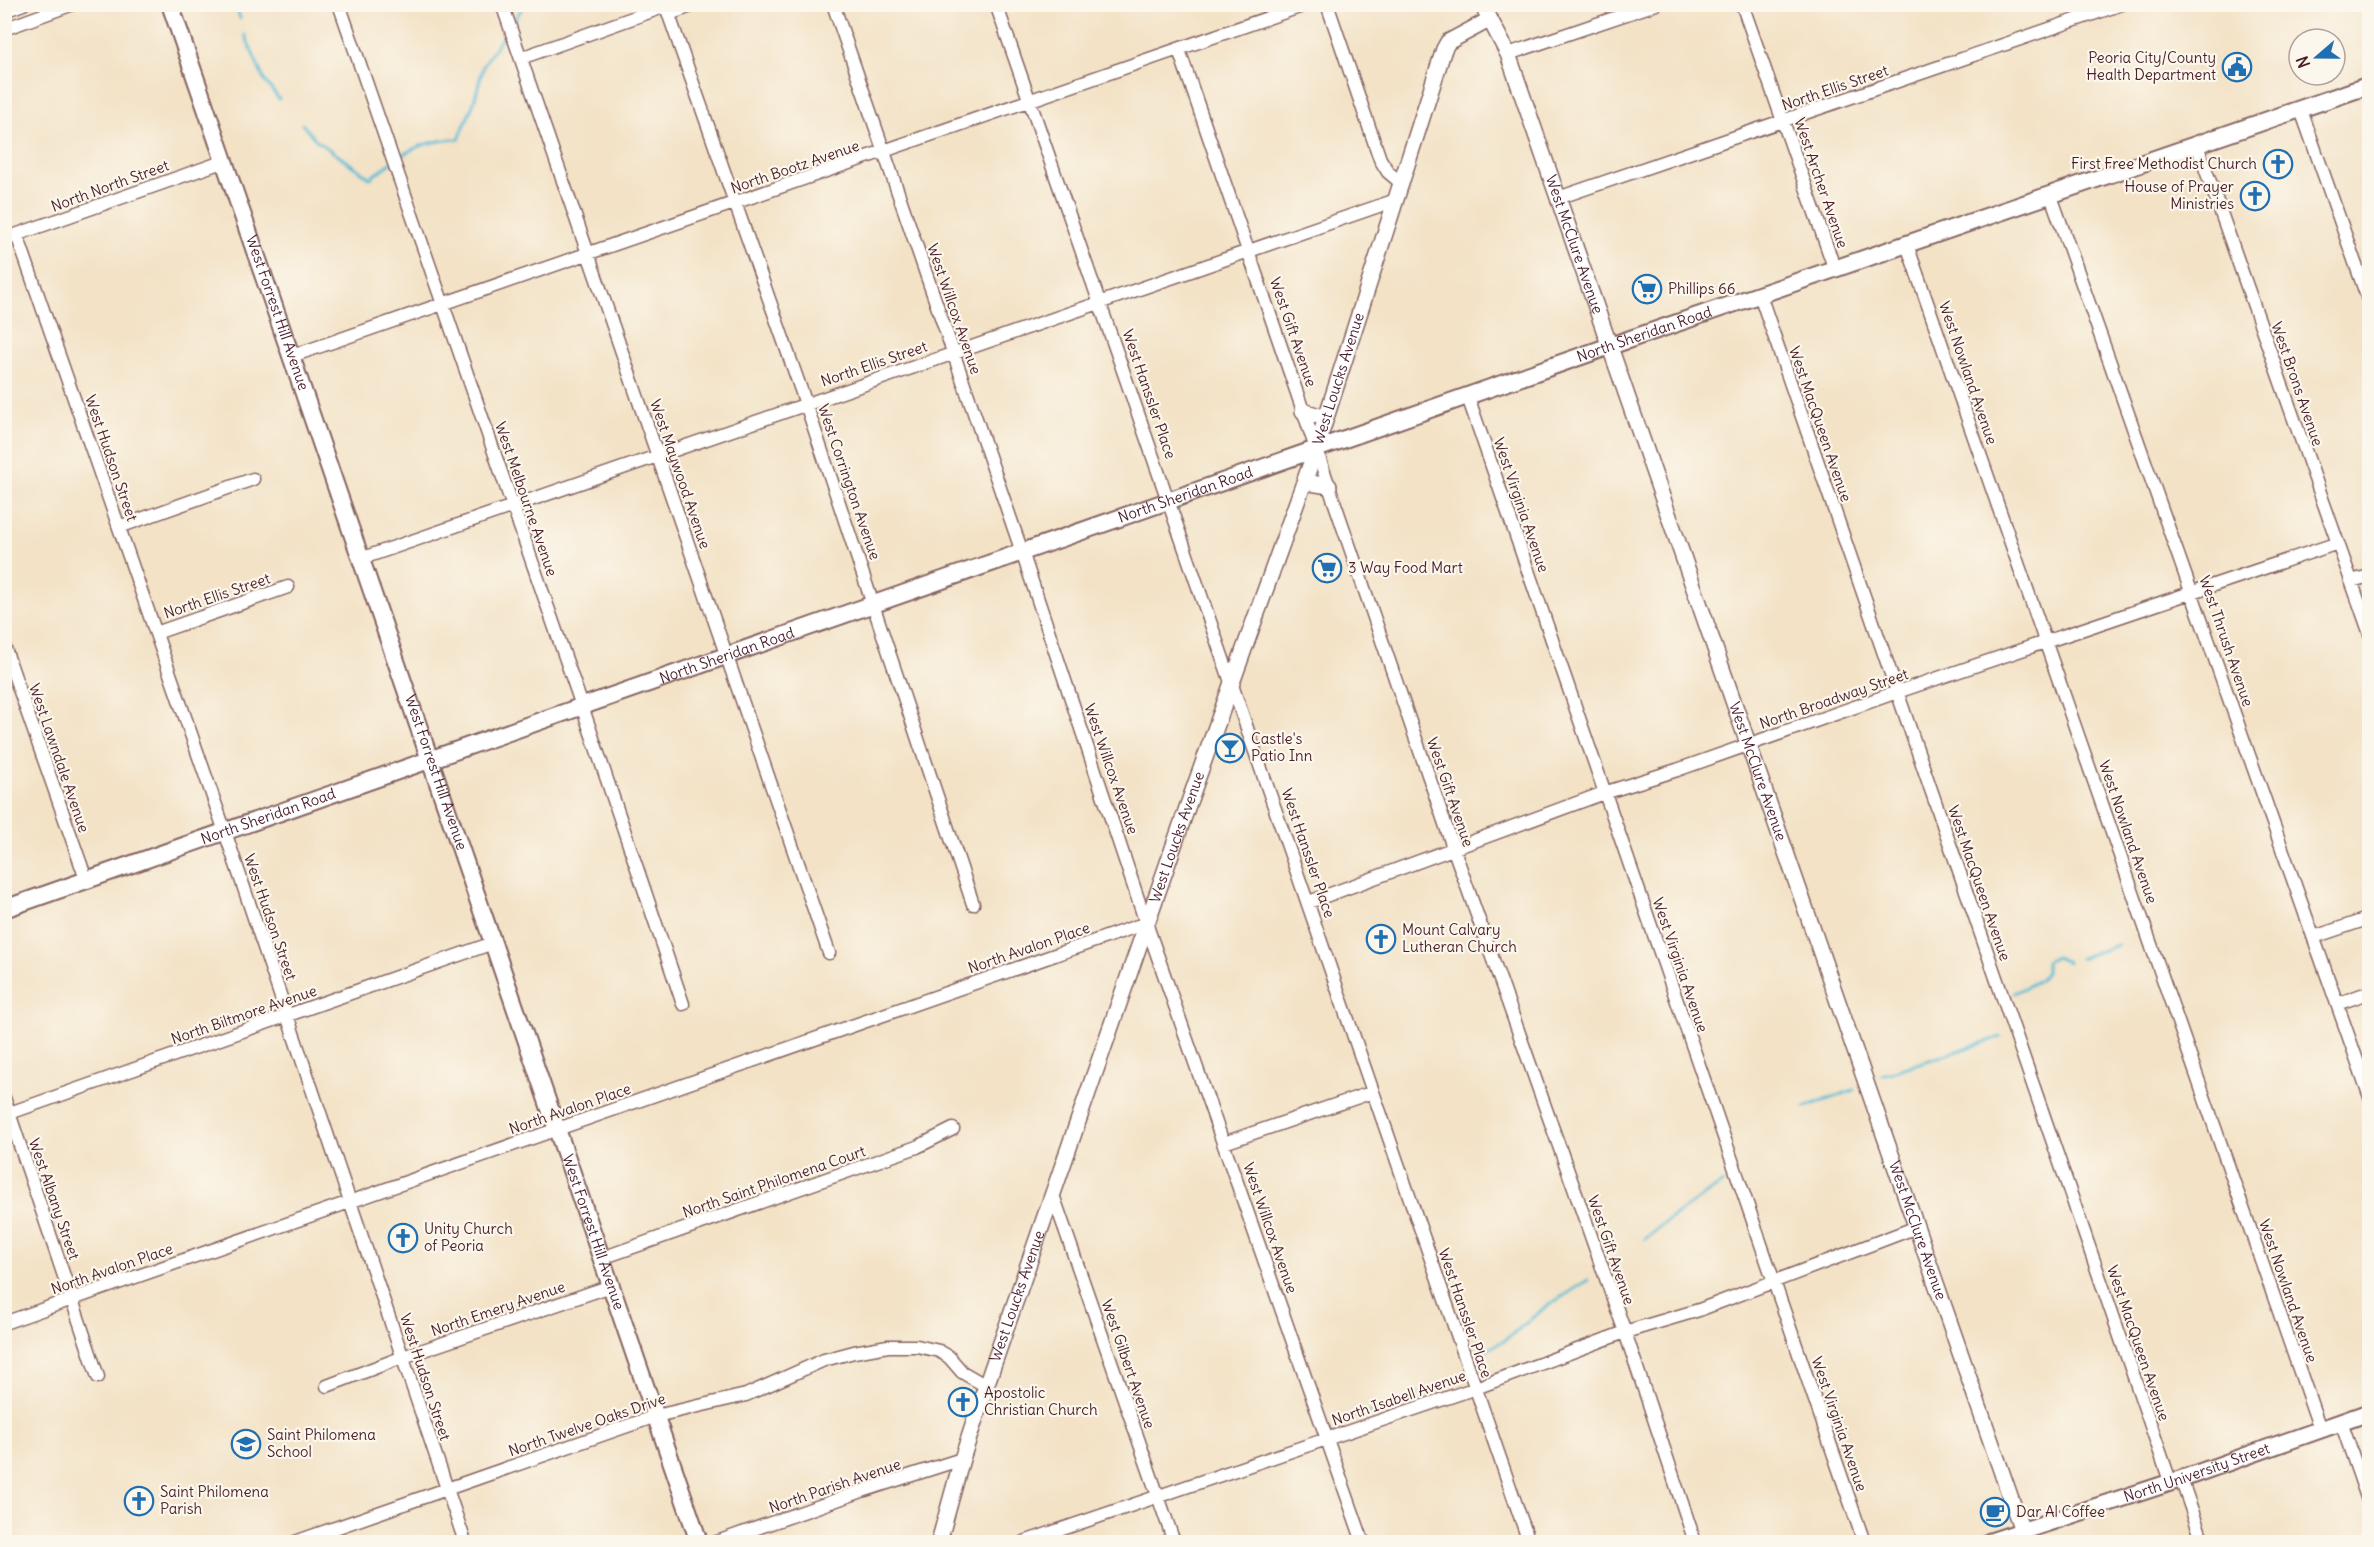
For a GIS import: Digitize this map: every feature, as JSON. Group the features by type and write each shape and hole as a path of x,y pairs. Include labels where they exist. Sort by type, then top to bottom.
{"main road":[{"name":"West Forrest Hill Avenue","path":"170,4 433,759 493,943 699,1542"},
{"name":"North Sheridan Road","path":"4,909 1610,346 2370,85"},
{"name":"North University Street","path":"1989,1542 2024,1537 2175,1480 2370,1412"}],"street":[{"path":"4,11 23,4"},
{"path":"4,28 73,4"},
{"name":"West Melbourne Avenue","path":"339,4 683,1004"},
{"name":"West Maywood Avenue","path":"502,4 829,953"},
{"path":"520,58 667,8 697,4"},
{"name":"West Willcox Avenue","path":"833,4 1022,552 1146,923 1363,1542"},
{"name":"West Hanssler Place","path":"996,4 1310,902 1373,1092 1529,1542"},
{"name":"North Bootz Avenue","path":"292,356 1031,102 1308,4"},
{"path":"1327,4 1380,159 1388,172 1401,183"},
{"name":"West McClure Avenue","path":"1482,4 1508,54 2024,1537"},
{"path":"1508,54 1656,4"},
{"name":"West Archer Avenue","path":"1743,4 1835,270"},
{"name":"North Ellis Street","path":"1558,198 2122,4"},
{"name":"West Corrington Avenue","path":"667,8 874,603 973,904"},
{"name":"West Loucks Avenue","path":"939,1542 962,1459 986,1386 1146,923 1305,482 1448,42 1489,20"},
{"name":"West Gift Avenue","path":"1179,50 1695,1542"},
{"path":"2301,110 2370,304"},
{"name":"West Brons Avenue","path":"2197,145 2370,634"},
{"name":"North North Street","path":"11,237 225,161"},
{"name":"West Thrush Avenue","path":"2051,196 2370,1097"},
{"name":"North Ellis Street","path":"363,558 1396,200"},
{"name":"West Hudson Street","path":"11,237 119,527 225,831 465,1542"},
{"name":"West Nowland Avenue","path":"1907,245 2320,1429"},
{"name":"West MacQueen Avenue","path":"1760,295 1897,692 2175,1480 2203,1542"},
{"name":"West Virginia Avenue","path":"1467,397 1864,1542"},
{"path":"1303,411 1326,418"},
{"path":"119,527 253,479"},
{"path":"1305,482 1329,486"},
{"name":"North Broadway Street","path":"1310,902 1604,793 2338,543"},
{"path":"2351,581 2370,576"},
{"name":"North Ellis Street","path":"156,633 288,587"},
{"name":"West Lawndale Avenue","path":"4,646 86,879"},
{"path":"2314,937 2370,918"},
{"name":"North Avalon Place","path":"4,1323 1146,923"},
{"name":"North Biltmore Avenue","path":"7,1114 493,943"},
{"path":"2337,1004 2370,992"},
{"path":"1224,1143 1373,1092"},
{"name":"West Albany Street","path":"4,1098 7,1114 98,1377"},
{"name":"North Saint Philomena Court","path":"602,1258 917,1148 953,1129"},
{"name":"West Gilbert Avenue","path":"1053,1195 1174,1542"},
{"name":"North Isabell Avenue","path":"1024,1542 1476,1388 1624,1332 1699,1310 1917,1227"},
{"name":"North Emery Avenue","path":"327,1386 403,1357 611,1286"},
{"name":"North Twelve Oaks Drive","path":"295,1542 656,1416 732,1400 824,1360 888,1346 917,1346 949,1356 962,1372 986,1386"},
{"path":"2341,1422 2370,1506"},
{"name":"North Parish Avenue","path":"717,1542 962,1459"}],"waterway":[{"path":"236,4 240,19"},
{"path":"515,19 525,4"},
{"path":"245,35 264,80 279,99"},
{"path":"396,159 426,144 459,139 474,102 484,64 504,35"},
{"path":"302,124 316,140 370,178 391,163"},
{"path":"2080,958 2118,945"},
{"path":"2014,993 2040,980 2046,972 2046,962 2055,957 2068,962"},
{"path":"1882,1075 2001,1037"},
{"path":"1805,1107 1854,1090"},
{"path":"1645,1239 1671,1218 1723,1183"},
{"path":"1478,1362 1488,1348 1504,1341 1543,1309 1588,1280"},
{"path":"1399,1403 1458,1378"},
{"path":"1348,1419 1389,1406"}],"place":[{"name":"Peoria City/County Health Department","path":"2237,67"},
{"name":"First Free Methodist Church","path":"2278,164"},
{"name":"House of Prayer Ministries","path":"2255,196"},
{"name":"Phillips 66","path":"1647,289"},
{"name":"3 Way Food Mart","path":"1327,568"},
{"name":"Castle's Patio Inn","path":"1230,748"},
{"name":"Mount Calvary Lutheran Church","path":"1381,939"},
{"name":"Unity Church of Peoria","path":"403,1238"},
{"name":"Apostolic Christian Church","path":"963,1402"},
{"name":"Saint Philomena School","path":"246,1444"},
{"name":"Saint Philomena Parish","path":"139,1501"},
{"name":"Dar Al Coffee","path":"1995,1512"}]}
